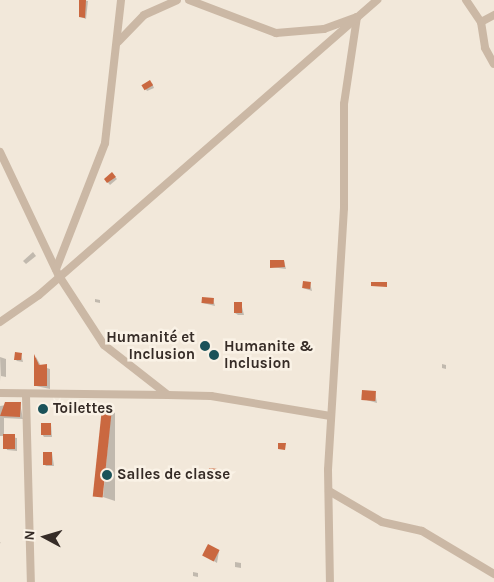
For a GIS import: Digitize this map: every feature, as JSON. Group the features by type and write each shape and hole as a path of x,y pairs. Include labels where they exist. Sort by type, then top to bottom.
{"street":[{"path":"57,273 105,143 118,42 121,0"},
{"path":"118,42 144,15 177,0"},
{"path":"189,0 276,33 324,29 357,18"},
{"path":"0,322 377,0"},
{"path":"466,0 481,22 485,48 494,64"},
{"path":"481,22 494,15"},
{"path":"330,582 330,416 344,208 344,104 357,18"},
{"path":"0,152 57,273 104,346 168,395"},
{"path":"0,393 26,396 211,396 330,416"},
{"path":"26,396 31,582"},
{"path":"329,490 382,522 422,531 494,574"}],"building":[{"path":"79,0 86,0 85,18 79,17"},
{"path":"150,80 153,85 145,90 141,85"},
{"path":"112,172 116,177 107,183 104,179"},
{"path":"270,260 284,260 285,267 270,268"},
{"path":"303,281 311,282 310,289 302,288"},
{"path":"371,282 387,282 387,287 371,286"},
{"path":"202,297 214,298 213,304 201,303"},
{"path":"234,302 242,302 242,313 234,313"},
{"path":"15,352 22,353 21,360 14,360"},
{"path":"34,354 39,365 47,364 47,386 34,386"},
{"path":"362,390 376,391 375,401 361,400"},
{"path":"5,402 21,402 20,417 0,416"},
{"path":"102,408 112,409 103,498 93,497"},
{"path":"41,423 51,423 51,435 41,435"},
{"path":"3,434 15,434 15,449 3,449"},
{"path":"278,443 286,443 285,450 278,449"},
{"path":"43,452 52,452 52,465 43,465"},
{"path":"209,468 218,469 217,478 208,477"},
{"path":"208,544 220,550 214,561 202,556"}],"place":[{"name":"Humanité et Inclusion","path":"205,346"},
{"name":"Humanite & Inclusion","path":"214,355"},
{"name":"Toilettes","path":"43,409"},
{"name":"Salles de classe","path":"107,475"}]}
